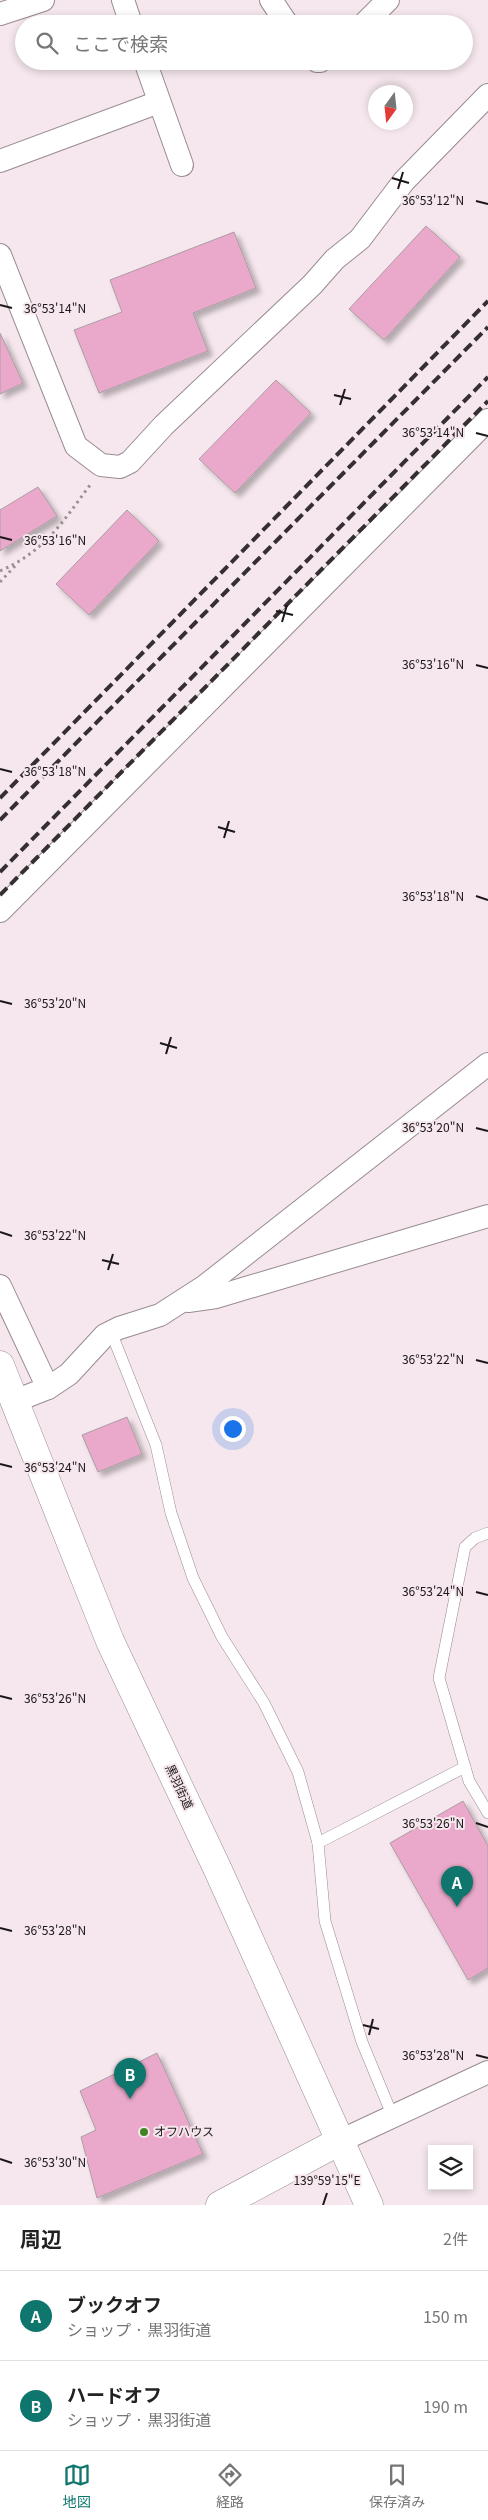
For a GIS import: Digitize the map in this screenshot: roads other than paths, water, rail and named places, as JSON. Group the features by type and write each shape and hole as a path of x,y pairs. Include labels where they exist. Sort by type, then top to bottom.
{"street":[{"path":"0,14 43,0"},
{"path":"122,0 128,15"},
{"path":"270,0 280,15"},
{"path":"373,15 388,0"},
{"path":"147,70 182,165"},
{"path":"0,255 76,446 101,465 120,467 130,462 164,425 360,238 404,181 488,95"},
{"path":"0,161 159,102"},
{"path":"0,911 488,420"},
{"path":"8,1404 48,1388 69,1374 105,1335 160,1315 182,1302 488,1064"},
{"path":"182,1302 216,1297 488,1216"},
{"path":"0,1286 48,1388"},
{"name":"黒羽街道","path":"0,1365 8,1404 110,1641 218,1870 369,2205"},
{"path":"220,2205 340,2141 488,2072"}],"lane":[{"path":"111,1332 156,1445 171,1513 193,1578 222,1638 264,1703 298,1772 318,1843 325,1921 362,2042 392,2117"},
{"path":"488,1532 475,1538 465,1547 439,1678 469,1781 488,1814"},
{"path":"318,1843 465,1767"}],"railway":[{"path":"0,798 488,301"},
{"path":"0,820 488,327"},
{"path":"0,872 488,377"},
{"path":"0,895 488,401"}],"place":[{"name":"ブックオフ","path":"457,1907"},
{"name":"ハードオフ","path":"130,2099"},
{"name":"オフハウス","path":"144,2132"}]}
